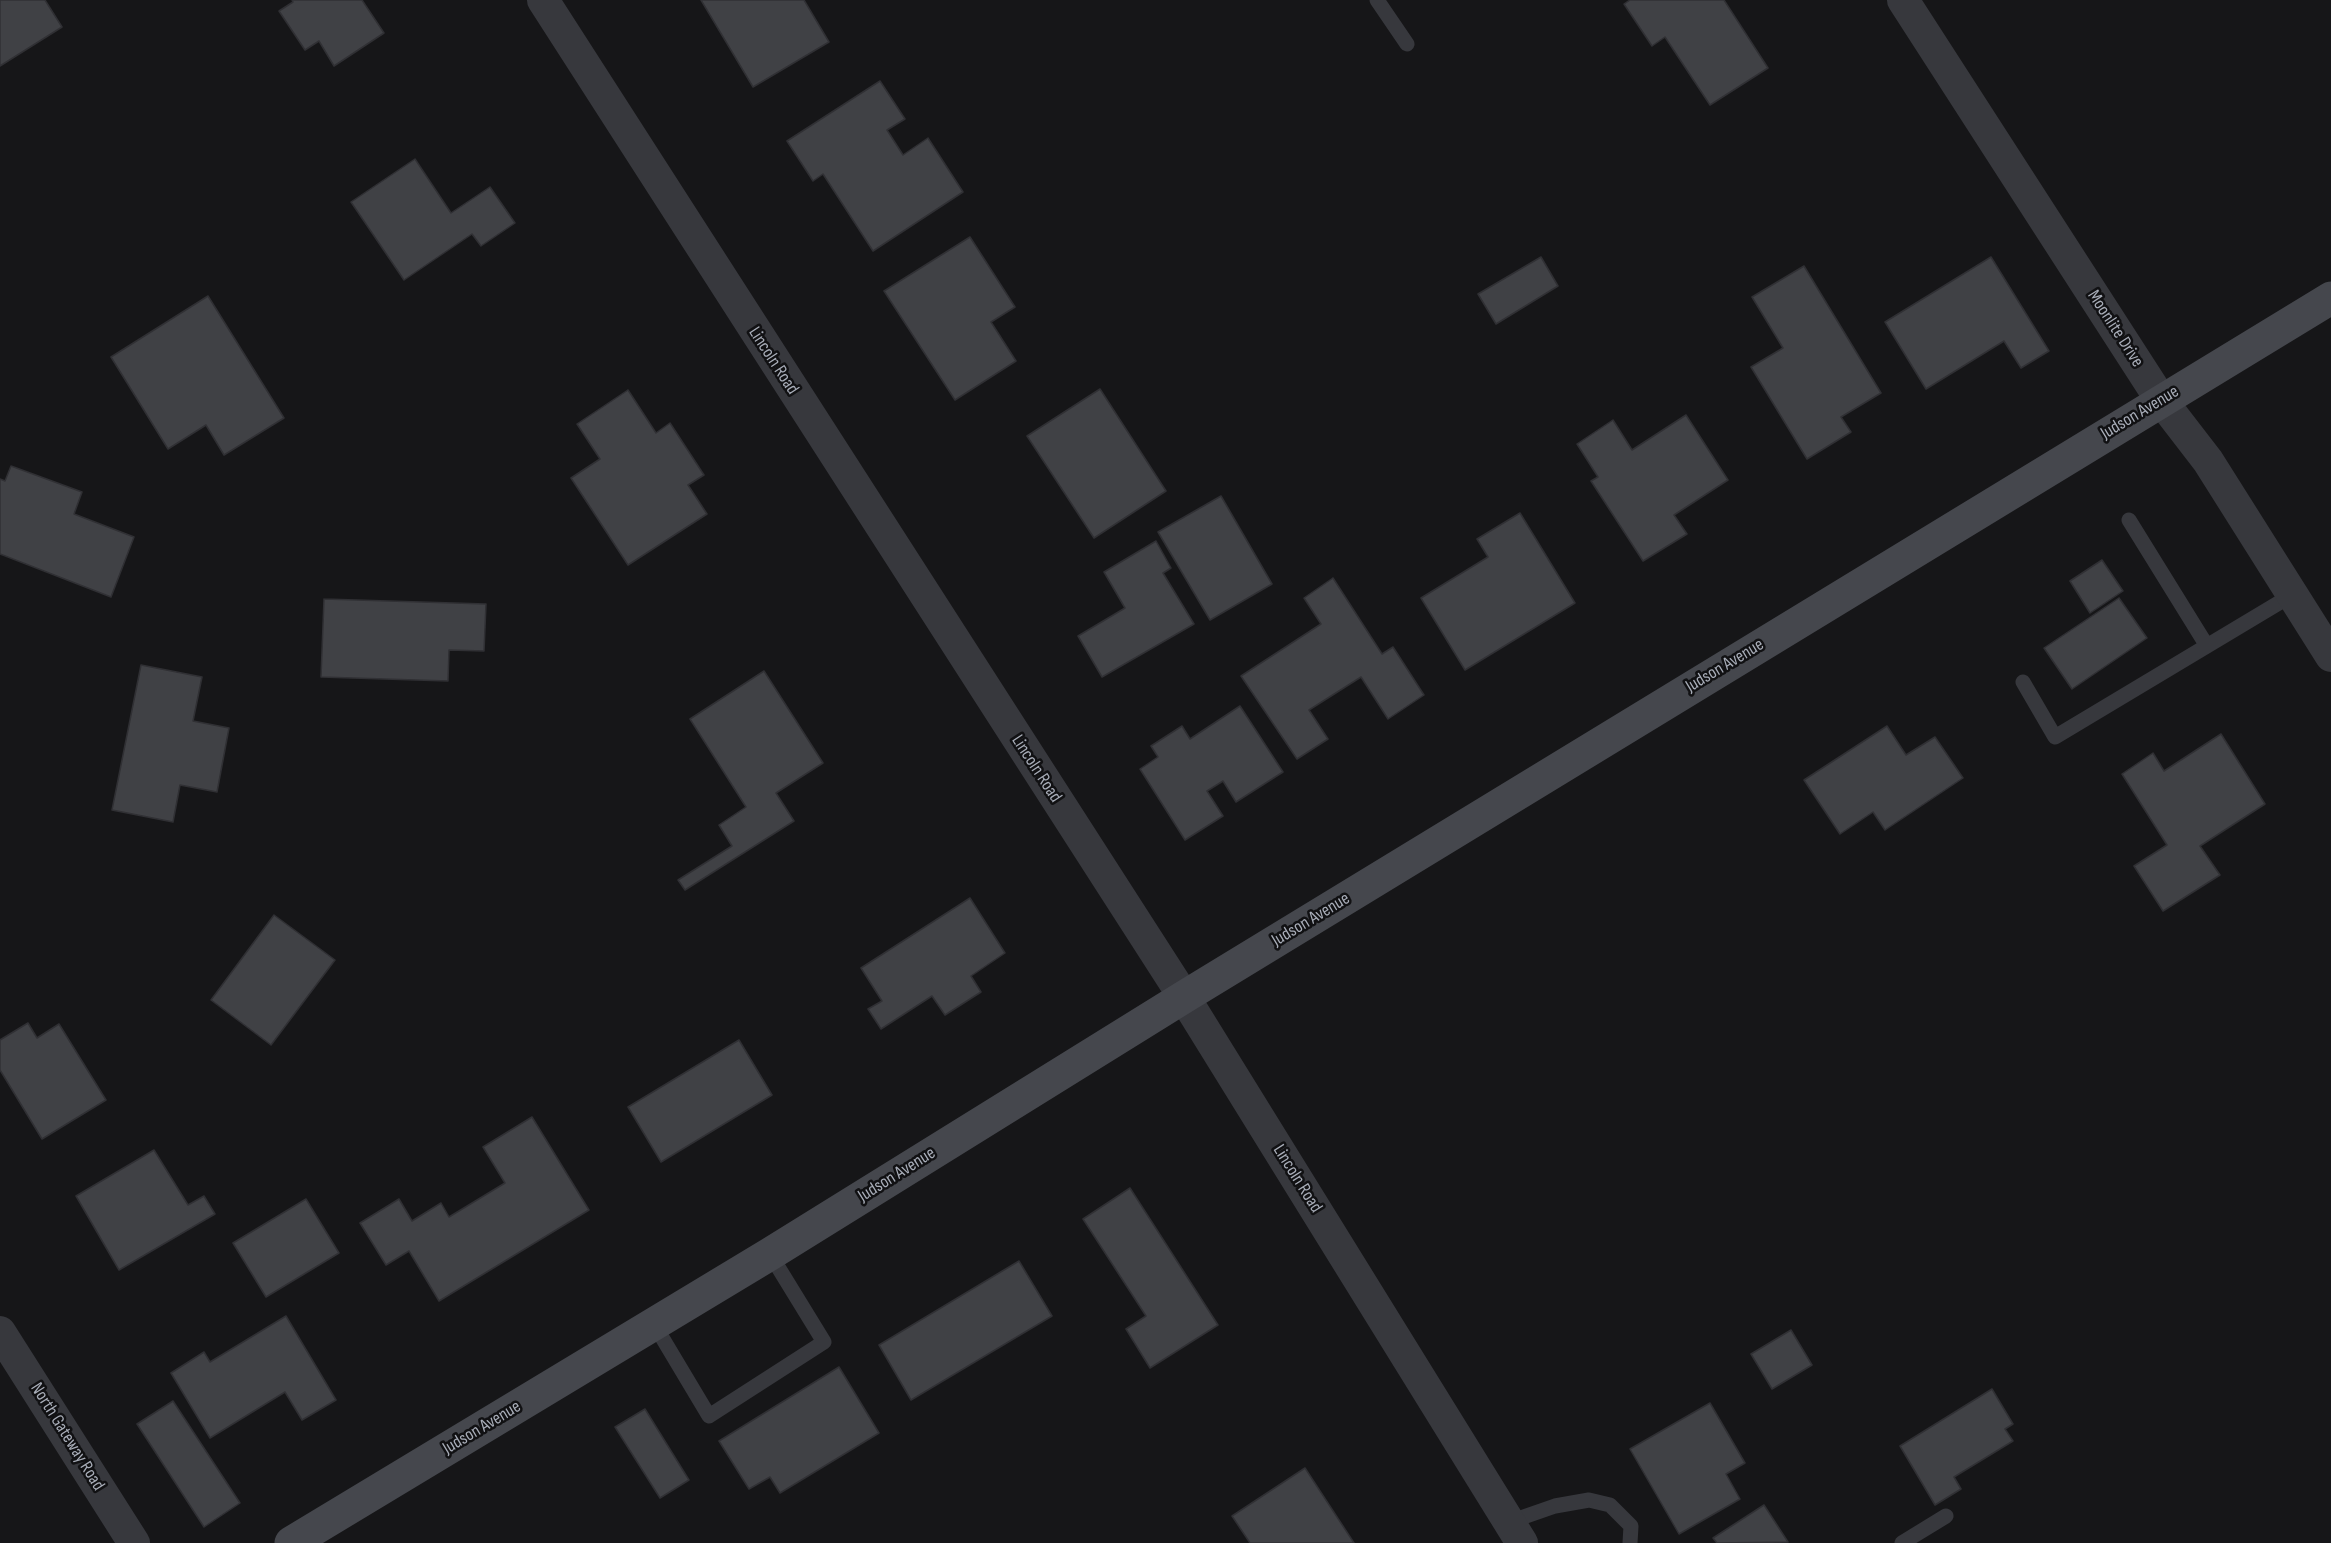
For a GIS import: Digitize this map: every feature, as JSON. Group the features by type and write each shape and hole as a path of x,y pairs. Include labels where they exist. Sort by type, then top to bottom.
{"street":[{"name":"Lincoln Road","path":"543,0 702,251 1184,997 1516,1532"},
{"name":"Moonlite Drive","path":"1903,0 2161,400 2208,461 2331,656"},
{"name":"Judson Avenue","path":"291,1543 770,1254 1184,997 2331,298"},
{"name":"North Gateway Road","path":"0,1332 134,1543"}],"lane":[{"path":"1377,0 1407,44"},
{"path":"2128,519 2207,646"},
{"path":"2023,682 2055,736 2292,595"},
{"path":"654,1324 709,1416 824,1342 770,1254"},
{"path":"1516,1532 1555,1506 1589,1500 1610,1506 1631,1526 1630,1543"},
{"path":"1902,1543 1946,1516"}],"building":[{"path":"0,0 45,0 62,27 0,66"},
{"path":"292,0 362,0 384,33 334,66 319,41 305,50 279,11 293,2"},
{"path":"701,0 804,0 829,42 753,87"},
{"path":"1630,0 1724,0 1768,68 1710,105 1665,37 1652,46 1624,4"},
{"path":"880,81 905,119 887,130 903,155 928,138 963,192 873,251 823,174 813,181 787,141"},
{"path":"415,159 451,213 490,187 515,223 481,246 472,234 404,280 351,202"},
{"path":"970,237 1015,307 991,322 1016,361 955,400 884,291"},
{"path":"1541,257 1558,286 1496,324 1478,294"},
{"path":"1991,257 2049,351 2021,368 2004,341 1926,389 1885,322"},
{"path":"1804,266 1881,393 1841,417 1851,432 1807,459 1751,367 1783,348 1752,297"},
{"path":"208,296 284,418 224,455 206,425 168,449 111,357"},
{"path":"1100,389 1166,491 1094,538 1027,436"},
{"path":"628,390 656,433 670,423 704,475 688,485 707,514 628,565 571,478 600,459 577,424"},
{"path":"1686,415 1728,480 1674,515 1687,534 1643,561 1591,481 1598,477 1577,444 1613,420 1632,450"},
{"path":"11,466 82,492 74,514 134,537 111,597 0,554 0,479 5,481"},
{"path":"1221,496 1272,584 1210,620 1158,532"},
{"path":"1520,513 1575,603 1465,670 1421,598 1488,557 1477,539"},
{"path":"1156,541 1171,568 1163,573 1194,624 1102,677 1078,636 1125,608 1104,572"},
{"path":"2102,560 2123,591 2090,613 2070,581"},
{"path":"1333,578 1382,654 1393,647 1424,695 1388,719 1361,677 1309,710 1328,739 1297,759 1241,676 1321,624 1304,598"},
{"path":"2119,598 2147,638 2072,689 2044,648"},
{"path":"324,599 486,604 484,651 449,650 448,681 321,677"},
{"path":"141,665 202,677 193,721 229,728 217,792 180,785 173,822 112,810"},
{"path":"764,671 823,763 776,793 794,821 685,890 678,880 732,846 719,825 746,807 690,719"},
{"path":"1240,706 1283,772 1236,802 1223,781 1207,791 1223,816 1185,840 1140,769 1158,757 1151,746 1182,726 1190,739"},
{"path":"1887,726 1906,755 1935,737 1963,778 1885,830 1873,812 1840,834 1804,780"},
{"path":"2221,734 2265,804 2200,846 2220,875 2163,911 2134,866 2167,845 2122,774 2153,753 2164,771"},
{"path":"970,898 1005,953 971,976 981,992 945,1015 932,996 881,1029 868,1009 882,1001 861,968"},
{"path":"274,915 335,960 271,1045 211,1000"},
{"path":"28,1023 37,1038 59,1024 106,1100 42,1139 0,1070 0,1040"},
{"path":"739,1040 772,1095 661,1162 628,1107"},
{"path":"532,1117 589,1210 439,1301 409,1251 386,1265 360,1223 399,1199 412,1221 441,1203 449,1217 505,1183 483,1147"},
{"path":"154,1150 188,1205 204,1196 215,1214 119,1270 76,1196"},
{"path":"1130,1188 1218,1325 1150,1368 1126,1329 1146,1316 1083,1219"},
{"path":"306,1199 339,1253 266,1297 233,1243"},
{"path":"1019,1261 1052,1316 911,1400 879,1345"},
{"path":"286,1316 336,1400 302,1420 285,1392 210,1438 171,1373 204,1352 210,1362"},
{"path":"1791,1330 1812,1365 1772,1389 1751,1354"},
{"path":"839,1367 879,1433 780,1493 770,1477 749,1489 719,1441"},
{"path":"1992,1389 2013,1424 2005,1429 2013,1441 1954,1477 1961,1489 1935,1505 1900,1446"},
{"path":"173,1401 240,1503 204,1527 137,1424"},
{"path":"1710,1403 1745,1463 1726,1474 1740,1499 1679,1534 1630,1449"},
{"path":"645,1409 689,1480 660,1498 615,1427"},
{"path":"1305,1468 1354,1543 1250,1543 1232,1516"},
{"path":"1764,1505 1788,1542 1717,1543 1713,1538"}]}
